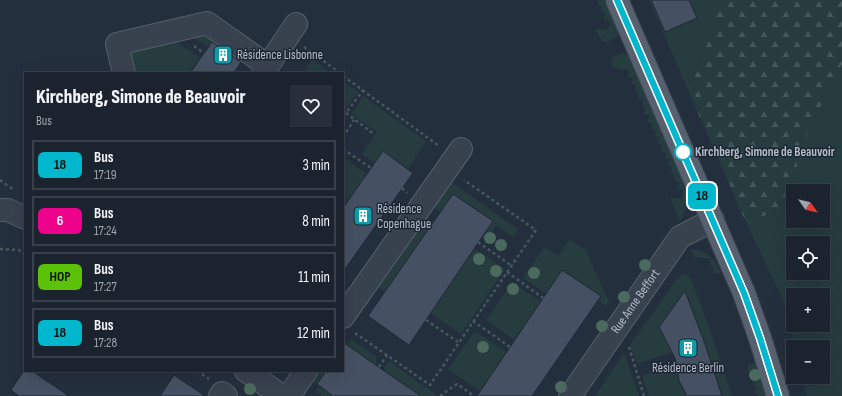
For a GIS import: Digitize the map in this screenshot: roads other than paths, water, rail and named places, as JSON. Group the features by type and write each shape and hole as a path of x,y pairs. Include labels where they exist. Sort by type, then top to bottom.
{"main road":[{"path":"617,0 744,293 778,396"}],"street":[{"path":"124,72 117,44 207,23 266,69 293,30"},
{"path":"346,323 454,158"},
{"path":"0,210 8,210 24,218"},
{"name":"Rue Anne Beffort","path":"570,396 680,237 713,220"},
{"path":"247,372 282,396"},
{"path":"289,396 305,372"},
{"path":"220,396 222,393 226,396"}],"place":[{"name":"Résidence Lisbonne","path":"223,55"},
{"name":"Kirchberg, Simone de Beauvoir","path":"683,152"},
{"name":"Résidence Copenhague","path":"363,216"},
{"name":"Résidence Berlin","path":"688,348"}]}
